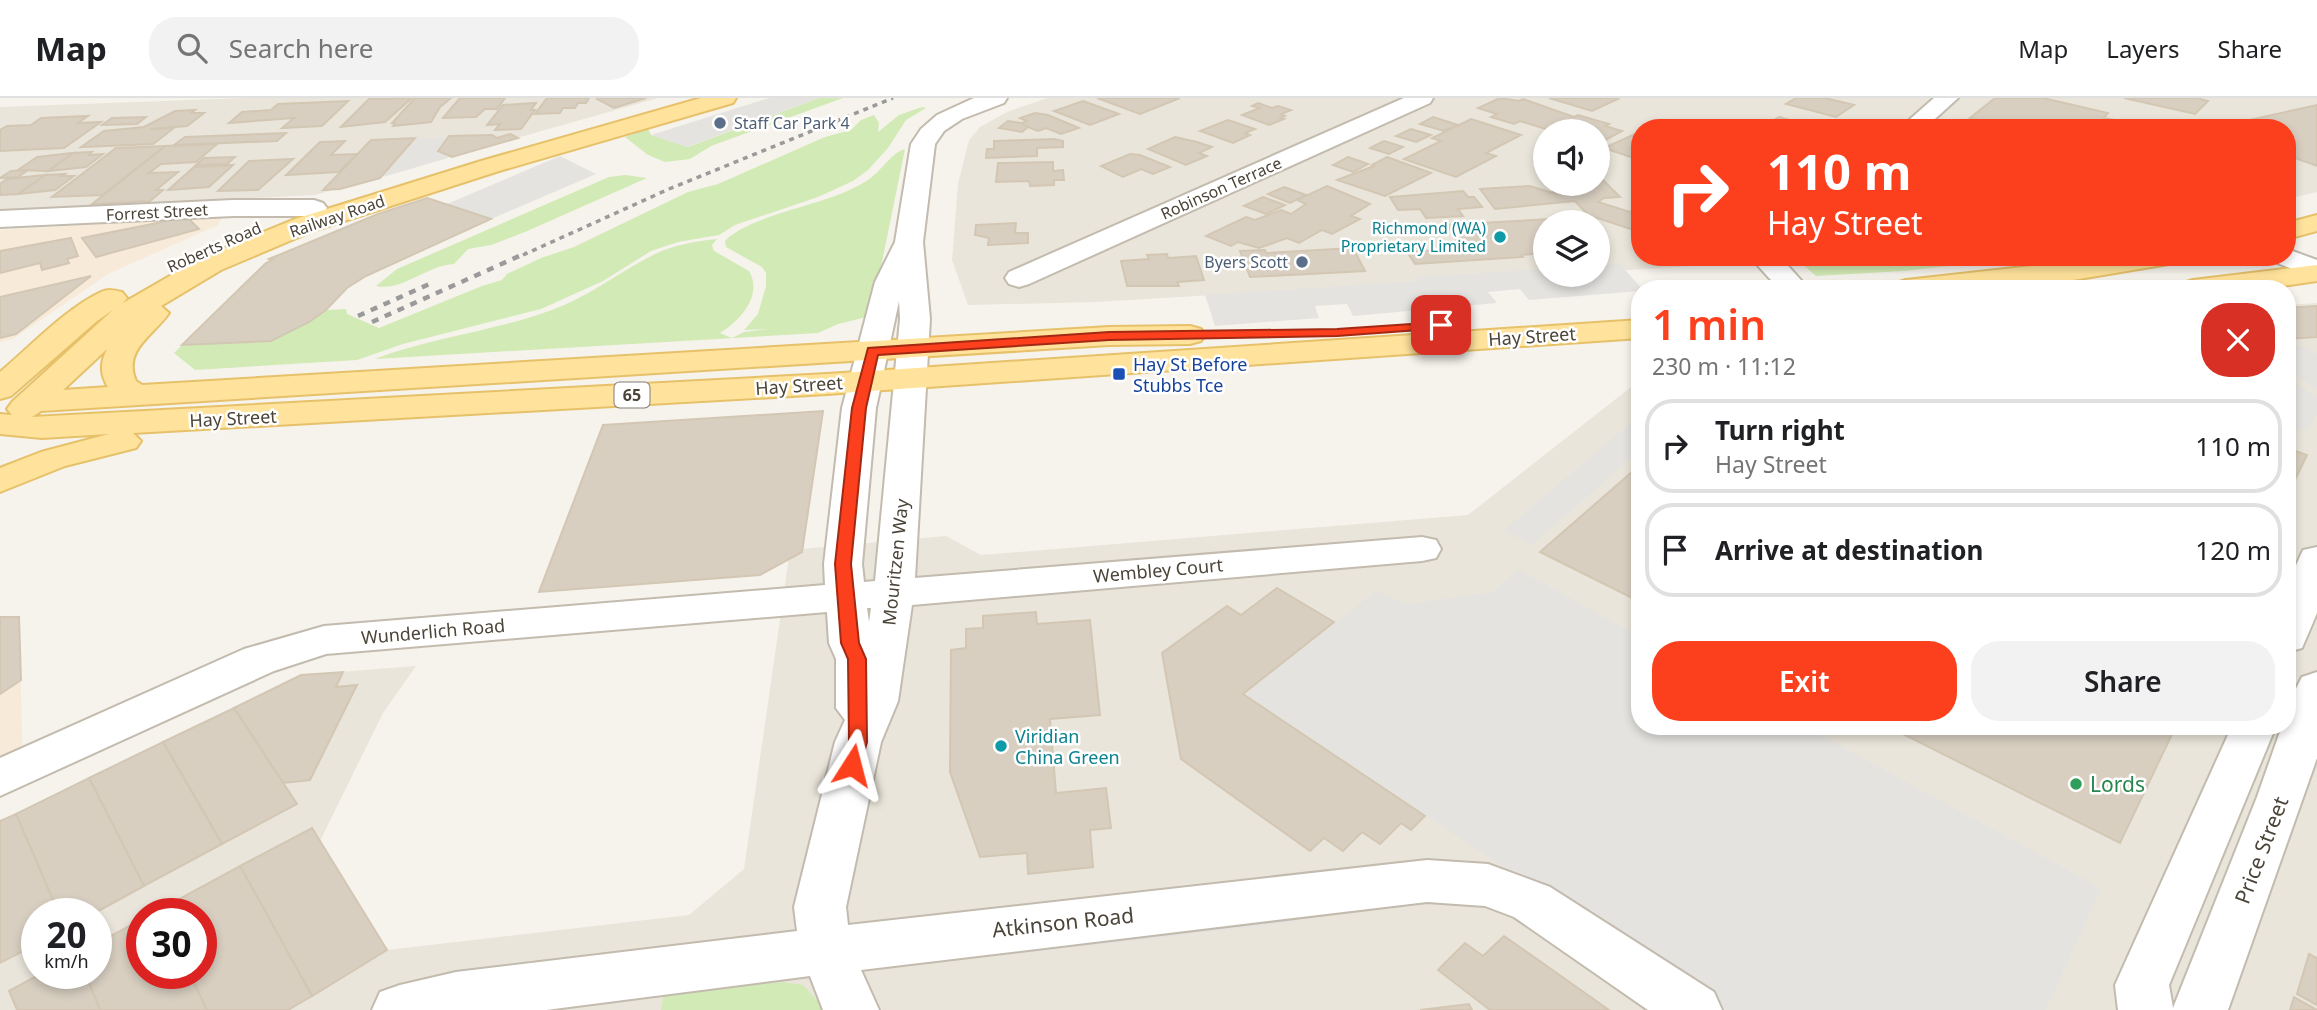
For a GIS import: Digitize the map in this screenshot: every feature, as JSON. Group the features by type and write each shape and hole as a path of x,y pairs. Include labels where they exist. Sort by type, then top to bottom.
{"main road":[{"name":"Roberts Road","path":"0,389 86,314 157,272 217,243 314,208 696,98"},
{"name":"Railway Road","path":"7,417 129,312 211,264 304,225 490,166 725,98"},
{"path":"2296,231 2317,223"},
{"path":"136,396 122,385 118,373 125,345 148,317 189,288 211,264"},
{"path":"1994,280 2109,266"},
{"path":"2255,280 2317,271"},
{"name":"Hay Street","path":"912,363 1109,336 1337,332 1631,312"},
{"name":"Hay Street","path":"7,417 42,428 291,415 912,363 1631,329"},
{"path":"0,367 45,349"},
{"name":"Hay Street","path":"7,417 136,396 869,366"},
{"path":"0,481 53,459 105,444 163,435 234,430 291,415"}],"street":[{"path":"909,242 923,146 929,132 943,120 996,98"},
{"name":"Robinson Terrace","path":"1020,278 1422,98"},
{"path":"1922,119 1947,98"},
{"name":"Forrest Street","path":"0,219 314,208"},
{"path":"2296,238 2317,248"},
{"name":"Mouritzen Way","path":"851,1010 827,950 821,928 820,907 858,742 876,701 894,592 915,306 909,242"},
{"name":"Mouritzen Way","path":"858,742 857,659 850,643 843,564 858,414 889,282 909,242"},
{"path":"2296,261 2317,271"},
{"path":"1773,266 1786,280"},
{"name":"Wembley Court","path":"894,592 1422,549"},
{"path":"2296,614 2317,559"},
{"name":"Wunderlich Road","path":"0,778 260,660 324,640 894,592"},
{"name":"Price Street","path":"2200,1010 2281,797 2317,688"},
{"path":"2146,1010 2142,985 2235,777 2251,735"},
{"name":"Atkinson Road","path":"400,1010 456,997 827,950 1427,881 1488,885 1532,902 1694,1010"}],"shaded area":[{"path":"244,98 658,98 315,195 0,210 0,107"},
{"name":"Staff Car Park 4","path":"769,98 819,98 687,147 651,135"},
{"path":"1047,98 2317,98 2317,192 2296,197 2296,119 1631,119 1631,266 1694,266 1610,271 1610,210 1533,210 1533,276 1096,302 968,305 952,260 958,184 969,140 980,127 1007,112"},
{"path":"447,137 437,150 448,158 383,177 418,138"},
{"path":"560,156 596,174 491,219 447,204"},
{"path":"222,217 218,225 108,274 13,339 0,342 0,230"},
{"path":"1610,264 1620,264 1634,280 1631,280 1631,292 1529,300 1520,289 1488,292 1497,303 1353,316 1347,304 1315,306 1319,318 1215,326 1205,295 1419,281 1417,277 1533,270 1533,287 1610,287"},
{"path":"2317,303 2317,1010 0,1010 0,821 301,675 416,666 383,713 320,841 387,950 689,915 744,869 790,550 946,536 981,555 1468,515 1631,387 1631,735 2296,735 2296,304"},
{"path":"2296,346 2304,346 2317,354 2317,389 2296,375"},
{"path":"2296,384 2317,397 2317,414 2306,431 2296,428"},
{"path":"1631,423 1631,458 1532,545 1503,531"},
{"path":"1518,569 1631,632 1631,735 1820,735 2101,888 2046,1010 1727,1010 1481,852 1245,694 1376,591 1408,604 1492,592"},
{"path":"0,617 19,617 23,771 0,782"},
{"path":"1291,906 1296,922 1008,955 1008,940"}],"green space":[{"path":"819,98 843,98 711,146 690,159 665,162 648,155 625,137 648,129 651,135 688,147"},
{"path":"926,108 906,120 888,148 868,170 853,181 818,197 735,225 719,235 678,242 651,251 603,281 541,309 403,344 357,360 195,370 174,353 182,345 271,341 309,322 326,310 346,309 347,314 379,328 502,280 507,274 541,258 574,247 688,192 718,184 825,137 851,130 861,120 874,115 879,123 878,132 899,115"},
{"path":"905,149 871,316 838,324 818,333 375,359 561,307 662,251 717,239 712,245 714,251 749,271 753,280 751,299 747,307 720,333 732,338 744,332 769,329 744,330 758,314 766,286 766,273 762,267 726,247 725,241 764,219 856,187 870,179 892,157"},
{"path":"625,175 647,178 525,232 491,245 468,249 454,264 444,265 395,285 376,286 397,269 609,177"},
{"path":"1804,266 1949,266 1904,271 1816,276"},
{"path":"783,982 803,985 826,1010 661,1010 664,993"}],"building":[{"path":"412,98 385,122 341,127 369,99"},
{"path":"415,98 451,98 440,107 431,122 393,126 395,123 392,123"},
{"path":"460,98 505,98 497,109 485,109 476,117 443,118"},
{"path":"547,98 589,98 586,103 578,103 575,108 563,108 560,113 535,114"},
{"path":"646,98 614,108 597,99"},
{"path":"1097,98 1180,98 1140,114"},
{"path":"1500,98 1519,101 1523,99 1574,117 1578,115 1592,119 1533,119 1533,125 1520,121 1514,124 1491,117 1497,114 1478,108"},
{"path":"1549,98 1615,98 1618,99 1592,111"},
{"path":"1796,98 1825,98 1854,105 1836,117 1786,104"},
{"path":"1995,98 2043,98 2108,113 2104,118 2109,119 1975,119 1970,118"},
{"path":"2124,98 2197,98 2208,101 2195,114"},
{"path":"348,101 322,126 282,128 294,118 229,123 242,112 271,110 278,104"},
{"path":"1083,101 1119,114 1090,125 1054,111"},
{"path":"536,103 531,110 535,110 521,129 495,130 500,124 487,125 503,105"},
{"path":"1258,103 1291,110 1281,114 1285,116 1280,118 1284,119 1269,125 1242,115 1260,108 1252,106"},
{"path":"2317,105 2317,166 2296,158 2296,119 2254,119"},
{"path":"195,110 191,113 204,113 187,126 150,129 174,128 153,144 81,147 104,131 144,127 175,111"},
{"path":"1035,113 1048,115 1079,128 1061,134 1046,128 1038,131 1020,124 1027,121 1020,118"},
{"path":"88,116 78,123 101,122 64,148 0,151 0,130 7,126 31,125 41,118"},
{"path":"146,117 137,124 102,125 112,118"},
{"path":"1433,117 1458,125 1444,131 1420,124"},
{"path":"1471,119 1521,135 1486,153 1496,156 1456,177 1404,159 1441,141 1432,138"},
{"path":"1228,120 1255,129 1245,133 1250,135 1233,143 1200,131"},
{"path":"1008,121 1028,127 1022,132 999,128"},
{"path":"1610,127 1622,131 1610,138"},
{"path":"1411,129 1431,135 1416,142 1396,136"},
{"path":"286,133 277,141 174,145 185,137"},
{"path":"510,134 518,138 452,157 438,151 449,136 492,135 497,138"},
{"path":"1631,136 1631,157 1610,150 1610,145"},
{"path":"1175,137 1212,147 1199,153 1207,156 1186,165 1148,149"},
{"path":"415,138 380,178 340,189 323,190 371,140"},
{"path":"345,141 331,155 357,154 339,172 286,175 320,142"},
{"path":"994,141 1063,141 1063,147 1037,148 1037,156 986,158 987,149 994,149"},
{"path":"1384,141 1403,147 1389,154 1370,148"},
{"path":"217,144 196,162 161,164 149,173 178,172 156,190 163,190 150,201 92,204 165,146"},
{"path":"165,146 103,195 52,197 116,148"},
{"path":"92,152 89,155 103,154 86,167 48,171 73,153"},
{"path":"73,153 48,171 18,170 37,157"},
{"path":"1130,154 1140,155 1170,167 1153,174 1141,169 1123,177 1101,166"},
{"path":"235,157 227,164 196,165 204,158"},
{"path":"1348,157 1368,164 1353,172 1333,165"},
{"path":"1387,157 1431,173 1385,196 1337,180 1374,166 1372,165"},
{"path":"293,159 258,190 218,191 249,161"},
{"path":"1053,162 1053,171 1063,170 1064,180 1054,180 1054,185 1030,186 1029,181 996,182 998,163"},
{"path":"233,165 209,187 168,190 194,167"},
{"path":"28,170 18,177 0,178 11,171"},
{"path":"65,174 62,176 74,176 55,190 18,194 45,175"},
{"path":"45,175 18,194 0,195 0,184 7,179"},
{"path":"1327,186 1370,204 1351,216 1360,219 1332,234 1322,230 1299,243 1287,238 1259,248 1238,242 1231,246 1206,236 1246,217 1255,220 1281,210 1291,214 1306,204 1297,200"},
{"path":"1284,187 1306,195 1290,203 1268,194"},
{"path":"1533,187 1533,196 1610,196 1610,187 1620,197 1604,198 1598,202 1631,211 1631,229 1610,222 1610,210 1583,210 1575,201 1495,209 1480,189"},
{"path":"1463,191 1468,197 1474,197 1482,207 1458,209 1463,216 1426,218 1420,209 1398,210 1390,197"},
{"path":"1263,197 1285,205 1266,214 1244,206"},
{"path":"427,198 491,219 366,276 347,288 326,310 309,322 271,341 182,345 272,260 269,259 378,214"},
{"path":"187,217 199,229 96,257 82,238"},
{"name":"Richmond (WA) Proprietary Limited","path":"1533,220 1533,254 1521,255 1523,257 1415,264 1407,252 1464,249 1447,225"},
{"path":"1016,223 1015,233 1028,233 1028,243 988,245 989,238 975,235 976,225"},
{"path":"71,238 78,256 67,259 69,263 42,270 40,263 0,273 0,251"},
{"name":"Byers Scott","path":"1353,248 1365,271 1250,277 1240,251 1265,250 1266,253"},
{"path":"1167,254 1168,258 1196,256 1204,280 1177,282 1179,286 1127,286 1121,261 1149,259 1147,255"},
{"path":"91,276 16,334 0,338 0,297"},
{"path":"2317,306 2317,337 2296,338 2296,307"},
{"path":"823,411 802,552 760,575 539,592 603,425"},
{"path":"2296,451 2307,455 2296,478"},
{"path":"1631,473 1631,598 1540,552"},
{"path":"1277,588 1334,622 1243,694 1425,816 1411,830 1401,823 1380,844 1362,832 1343,851 1324,838 1310,851 1181,759 1162,653 1227,606 1241,615"},
{"name":"Viridian China Green","path":"1036,612 1037,624 1090,620 1100,715 1050,719 1056,793 1106,788 1111,828 1090,830 1093,867 1028,874 1027,853 980,857 950,772 951,650 966,648 966,629 983,628 983,616"},
{"path":"0,617 19,617 21,680 0,694"},
{"path":"343,672 336,687 357,685 310,780 283,783 234,708 301,675"},
{"path":"234,708 297,804 222,844 163,742"},
{"name":"Lords","path":"1905,735 2172,735 2120,843"},
{"path":"163,742 222,844 144,886 89,778"},
{"path":"89,778 144,886 112,904 112,898 52,898 16,814"},
{"path":"16,814 52,898 21,898 21,952 0,963 0,821"},
{"path":"312,828 387,950 312,996 240,866"},
{"path":"240,866 312,996 288,1010 207,1010 197,989 217,989 217,898 181,898"},
{"path":"126,928 126,989 197,989 207,1010 100,1010 91,989 112,989 112,935"},
{"path":"1504,936 1609,1010 1490,1010 1438,970 1465,943 1483,956"},
{"path":"2309,954 2317,958 2317,1005 2297,994"},
{"path":"21,984 21,989 91,989 100,1010 17,1010 9,991"},
{"path":"2294,997 2317,1010 2290,1010"},
{"path":"1469,1004 1472,1010 1420,1010"}],"railway":[{"path":"523,255 669,189 893,98"},
{"path":"372,322 526,253"},
{"path":"358,316 434,282"}],"place":[{"name":"Staff Car Park 4","path":"720,123"},
{"name":"Richmond (WA) Proprietary Limited","path":"1500,237"},
{"name":"Byers Scott","path":"1302,262"},
{"name":"Hay St Before Stubbs Tce","path":"1119,374"},
{"name":"Viridian China Green","path":"1001,746"},
{"name":"Lords","path":"2076,784"}],"route":[{"path":"852,765 858,742 857,659 850,643 843,564 859,408 873,351 1109,336 1337,332 1441,325"}]}
